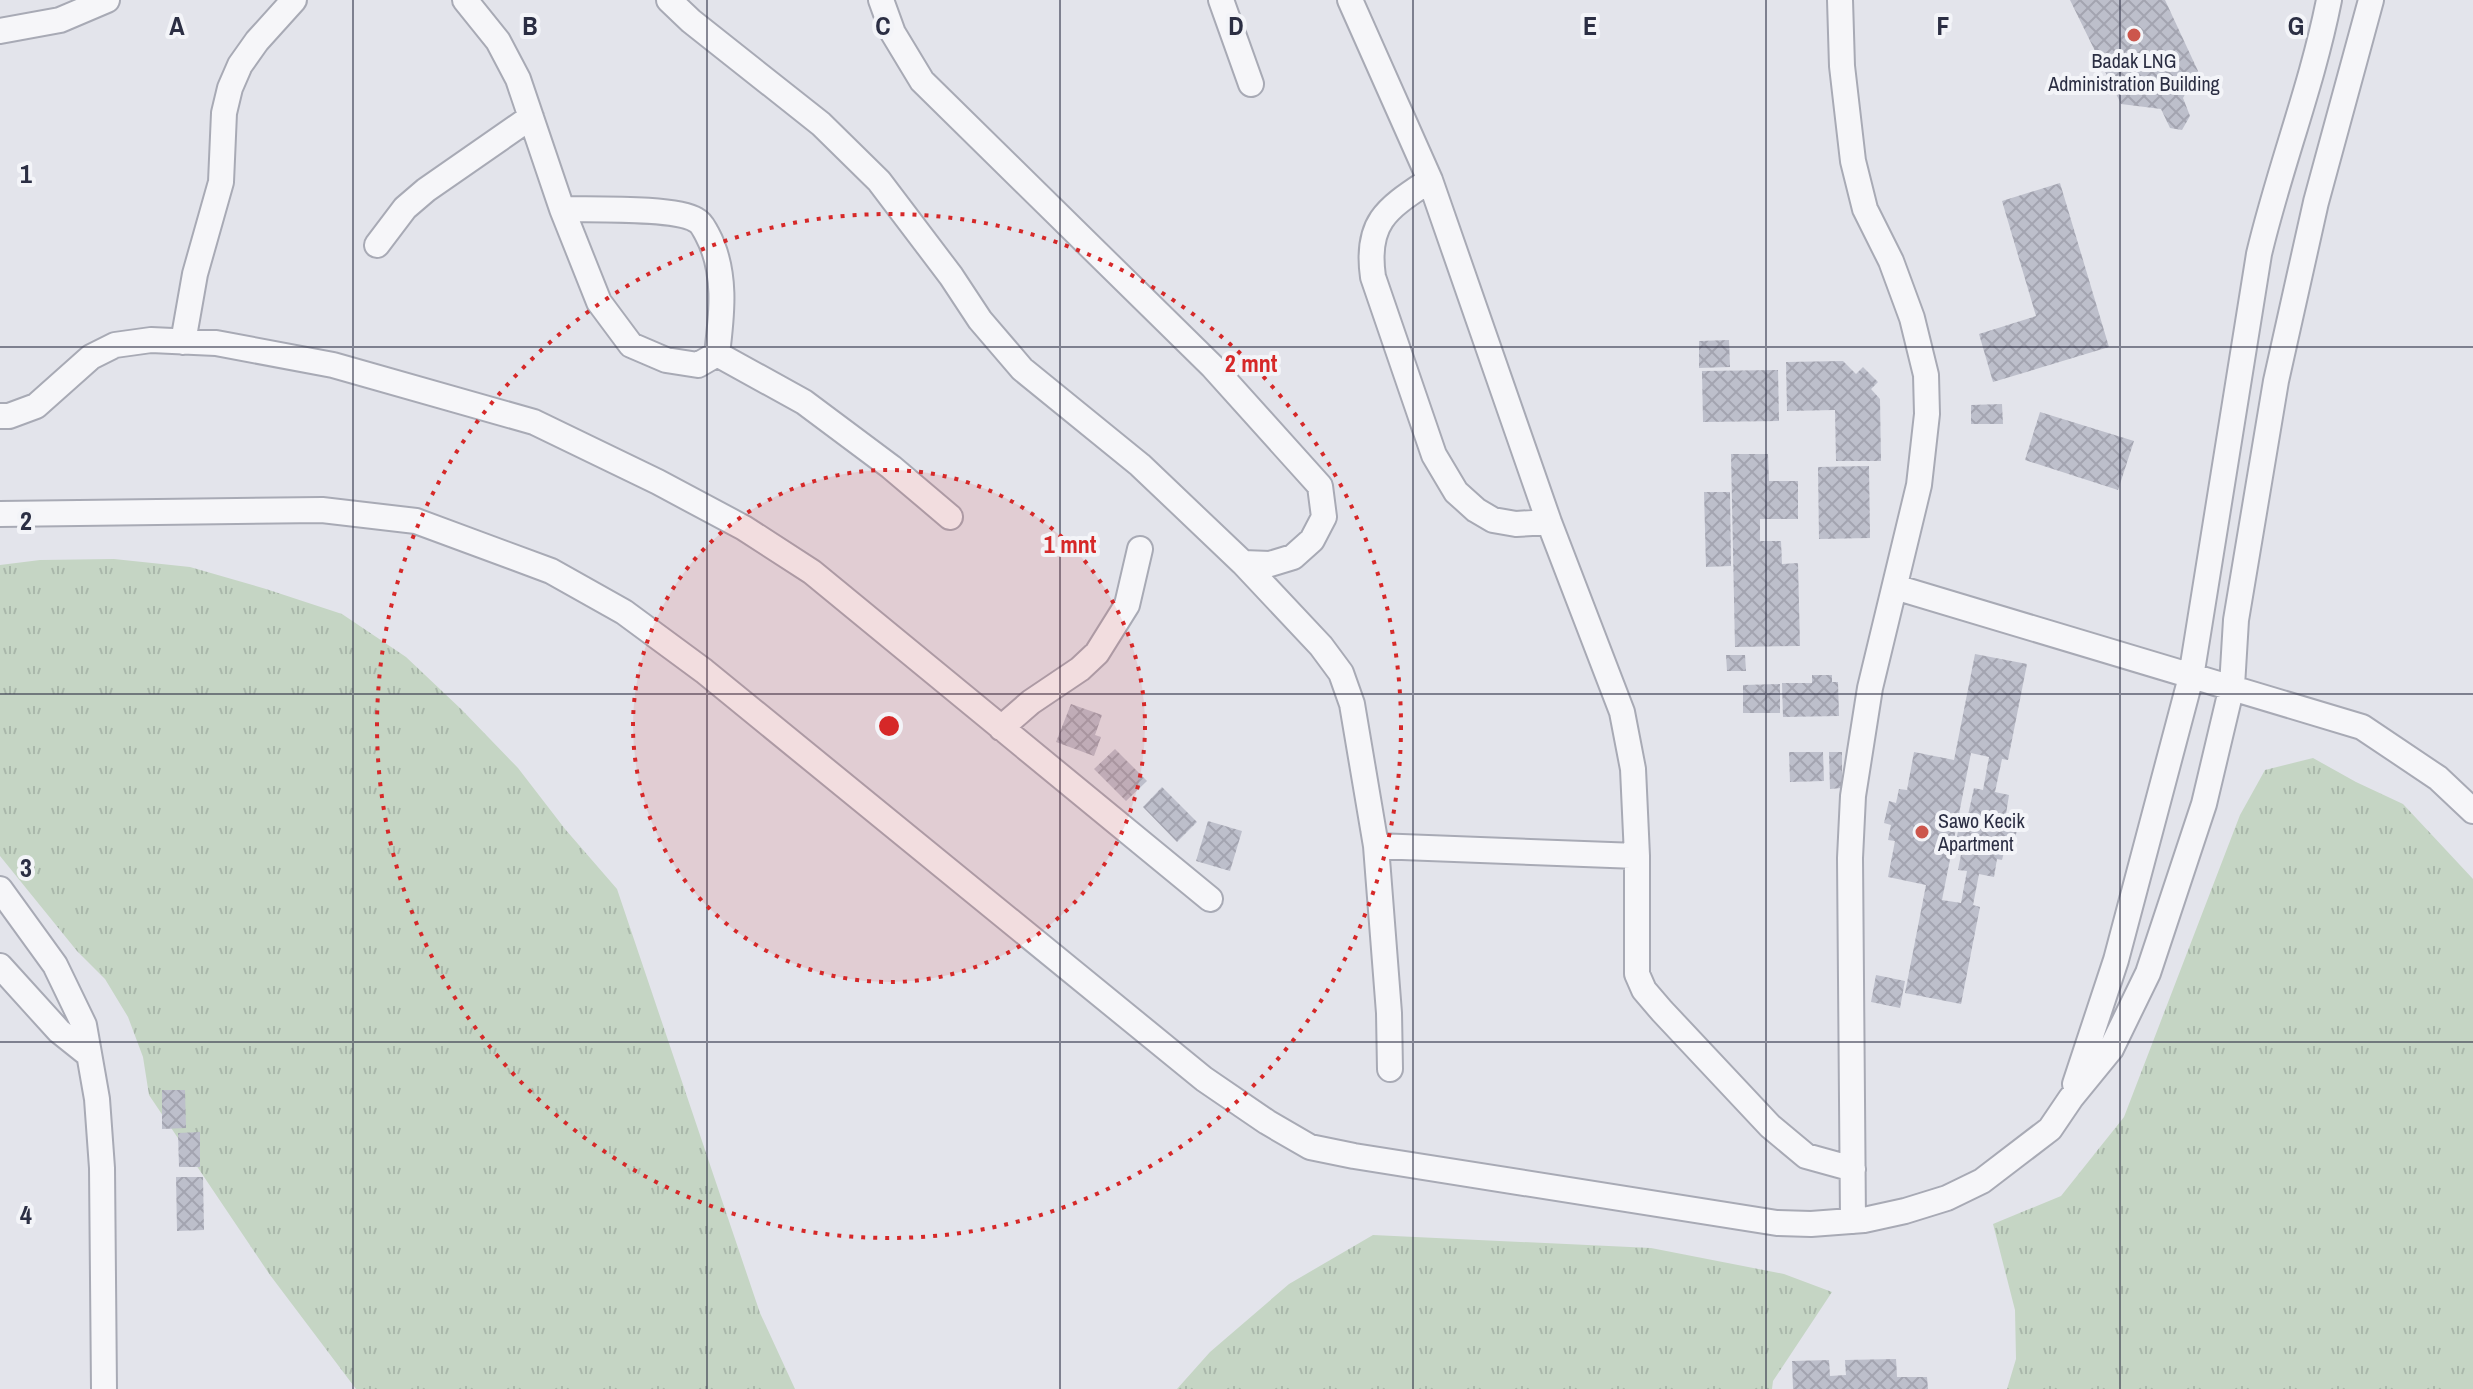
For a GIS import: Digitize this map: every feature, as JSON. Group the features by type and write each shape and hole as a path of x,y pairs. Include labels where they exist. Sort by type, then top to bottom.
{"street":[{"path":"0,31 60,20 107,0"},
{"path":"183,342 195,274 221,182 224,113 230,88 240,65 257,41 294,0"},
{"path":"465,0 498,41 518,79 562,209 599,302 631,345 666,360 698,365 717,354"},
{"path":"669,0 831,133 879,181 951,276 980,320 1022,369 1140,465 1243,563 1321,646 1341,673 1352,704 1376,846 1389,1013 1390,1069"},
{"path":"881,0 893,33 922,81 1212,366 1320,486 1324,517 1312,540 1293,557 1270,564 1243,563"},
{"path":"1221,0 1251,84"},
{"path":"1350,0 1430,180 1549,522 1622,712 1633,769 1637,974 1644,990 1782,1136 1806,1156 1853,1169"},
{"path":"1840,0 1842,66 1853,161 1865,209 1891,261 1912,318 1926,375 1927,414 1919,485 1870,688 1853,796 1850,858 1853,1221"},
{"path":"2071,1098 2116,960 2191,677 2259,254 2329,0"},
{"path":"0,514 322,510 416,521 551,571 624,612 704,671 1204,1079 1310,1147 1777,1223 1853,1221 1905,1211 1947,1198 1982,1181 2050,1129 2111,1049 2148,973 2204,804 2232,686 2236,620 2276,381 2316,202 2371,0"},
{"path":"2323,30 2360,43"},
{"path":"377,245 405,208 426,190 531,117"},
{"path":"1430,180 1391,206 1379,224 1370,254 1373,277 1434,455 1456,492 1493,520 1516,524 1549,522"},
{"path":"562,209 636,210 695,218 717,252 723,307 717,354"},
{"path":"0,416 9,416 36,406 91,357 115,345 151,340 216,343 333,365 534,422 658,482 744,528 801,564 941,675 1210,899"},
{"path":"717,354 804,402 891,467 950,517"},
{"path":"1001,728 1097,653 1127,605 1140,549"},
{"path":"1895,587 2362,727 2438,778 2473,811"},
{"path":"1376,846 1637,856"},
{"path":"0,889 55,965 84,1025 97,1099 102,1168 104,1389"},
{"path":"0,966 59,1031 89,1055"}],"green space":[{"path":"114,559 190,567 342,614 406,657 518,768 617,889 760,1313 795,1389 356,1389 270,1275 149,1095 143,1057 128,1017 105,979 77,951 0,856 0,565 40,560"},
{"path":"2313,758 2403,804 2473,879 2473,1389 2007,1389 2016,1359 2015,1310 1993,1224 2061,1196 2124,1117 2240,815 2265,770"},
{"path":"1373,1235 1651,1248 1784,1274 1832,1292 1773,1381 1772,1389 1177,1389 1210,1352 1289,1284"}],"building":[{"name":"Badak LNG Administration Building","path":"2070,0 2165,0 2198,71 2183,98 2190,116 2182,130 2170,128 2161,109 2121,104"},
{"path":"2060,183 2109,347 1993,382 1979,334 2036,316 2002,201"},
{"path":"1729,340 1730,367 1699,368 1699,341"},
{"path":"1843,361 1856,374 1863,367 1878,382 1871,389 1880,399 1881,461 1836,461 1835,410 1787,411 1786,362"},
{"path":"1778,370 1779,421 1703,422 1702,371"},
{"path":"2002,404 2003,424 1971,424 1971,405"},
{"path":"2040,412 2134,441 2118,490 2025,460"},
{"path":"1731,454 1768,454 1769,481 1798,481 1798,519 1760,519 1760,541 1781,541 1782,564 1798,563 1800,646 1735,647"},
{"path":"1869,466 1870,538 1819,539 1818,467"},
{"path":"1704,492 1730,492 1731,566 1706,567"},
{"name":"Sawo Kecik Apartment","path":"1975,654 2027,664 2008,760 2002,759 1995,792 2009,795 2006,814 2011,815 2010,823 2018,825 2012,853 2004,852 2002,860 1997,859 1994,877 1979,874 1973,905 1980,907 1961,1004 1905,993 1926,885 1888,877 1895,841 1888,840 1891,825 1884,823 1889,801 1896,803 1899,789 1907,790 1914,752 1954,760","holes":["1971,753 1989,757 1983,790 1974,788 1968,815 1961,814 1956,842 1963,844 1958,870 1967,871 1961,903 1942,900"]},
{"path":"1726,655 1745,655 1746,671 1727,671"},
{"path":"1812,675 1832,675 1832,682 1838,682 1839,716 1783,717 1782,683 1812,683"},
{"path":"1780,684 1780,713 1743,713 1743,685"},
{"path":"1071,704 1102,715 1095,735 1101,737 1094,756 1056,742"},
{"path":"1115,749 1147,781 1126,801 1094,769"},
{"path":"1789,752 1823,752 1824,781 1790,782"},
{"path":"1829,752 1842,752 1842,788 1830,789"},
{"path":"1162,787 1197,822 1177,842 1143,807"},
{"path":"1208,821 1242,831 1230,871 1196,861"},
{"path":"1876,975 1905,981 1900,1008 1871,1002"},
{"path":"162,1090 185,1090 186,1128 162,1129"},
{"path":"200,1132 200,1167 179,1167 178,1133"},
{"path":"176,1177 203,1177 204,1230 177,1231"},
{"path":"1896,1359 1897,1377 1927,1377 1928,1389 1793,1389 1792,1361 1829,1360 1830,1376 1846,1375 1845,1360"}],"place":[{"name":"Badak LNG Administration Building","path":"2134,35"},
{"name":"Sawo Kecik Apartment","path":"1922,832"}]}
